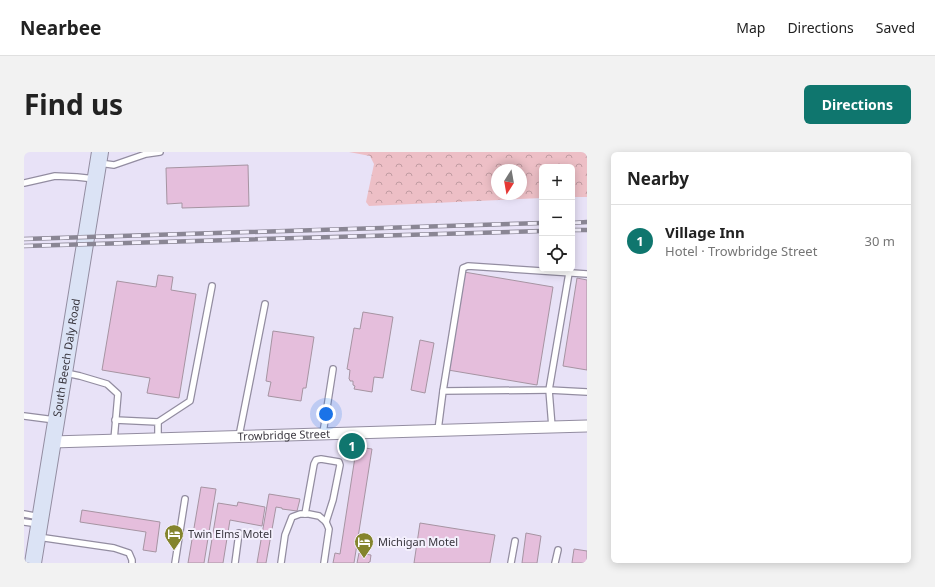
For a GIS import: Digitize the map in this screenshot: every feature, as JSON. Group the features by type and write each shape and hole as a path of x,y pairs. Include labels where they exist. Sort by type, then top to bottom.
{"main road":[{"name":"South Beech Daly Road","path":"32,563 35,525 56,420 100,158"}],"street":[{"name":"Trowbridge Street","path":"52,442 587,426"}],"lane":[{"path":"100,158 114,166 146,154 160,152"},
{"path":"24,183 55,176 96,179"},
{"path":"438,430 462,268 468,266 539,270"},
{"path":"552,427 550,390 569,272 587,274"},
{"path":"115,420 158,422 190,400 212,286"},
{"path":"239,436 265,304"},
{"path":"323,433 333,369"},
{"path":"64,373 107,384 118,394 114,440"},
{"path":"443,391 550,390 587,392"},
{"path":"24,416 56,420"},
{"path":"158,422 158,438"},
{"path":"304,514 316,460 321,459 339,462 340,465 333,500 326,522"},
{"path":"175,563 185,499"},
{"path":"24,514 35,525 129,553 132,563"},
{"path":"281,563 286,535 292,517 300,514 319,516 326,522 328,529 324,563"},
{"path":"235,563 239,533"},
{"path":"511,563 515,541"},
{"path":"555,563 558,550"}],"green space":[{"path":"349,152 587,152 587,197 575,197 575,164 539,164 539,198 527,199 527,164 491,164 491,200 499,200 369,206 366,202 374,164 370,156"}],"building":[{"path":"248,165 249,206 182,208 182,203 167,204 166,168"},
{"path":"464,272 553,287 537,385 448,370"},
{"path":"158,275 173,277 171,290 196,294 179,398 147,393 150,378 102,370 117,281 156,287"},
{"path":"577,278 587,280 587,370 563,366"},
{"path":"363,312 393,317 383,378 374,377 372,392 354,389 355,386 353,385 353,381 350,381 349,379 350,370 347,369 354,328 360,329"},
{"path":"273,331 314,337 306,388 303,388 301,401 268,396 271,382 266,381"},
{"path":"420,340 434,343 425,393 411,390"},
{"path":"351,446 372,449 354,563 333,563 335,553 340,554 355,457 350,456"},
{"path":"201,487 216,489 204,563 188,563"},
{"path":"269,494 300,499 297,511 276,507 266,563 257,563"},
{"path":"238,502 265,507 262,526 230,520 223,563 208,563 218,503 237,506"},
{"path":"82,510 160,522 156,552 143,550 146,532 80,522"},
{"path":"420,523 495,535 490,563 414,563"},
{"path":"526,533 541,536 537,563 522,563"},
{"path":"574,549 587,551 587,563 572,563"},
{"name":"Michigan Motel","path":"359,553 371,555 370,562 357,563"}],"railway":[{"path":"575,223 587,222"},
{"path":"24,239 539,223"},
{"path":"575,230 587,230"},
{"path":"24,246 539,231"}],"place":[{"name":"Village Inn","path":"352,446"},
{"name":"Twin Elms Motel","path":"174,551"},
{"name":"Michigan Motel","path":"364,559"}]}
